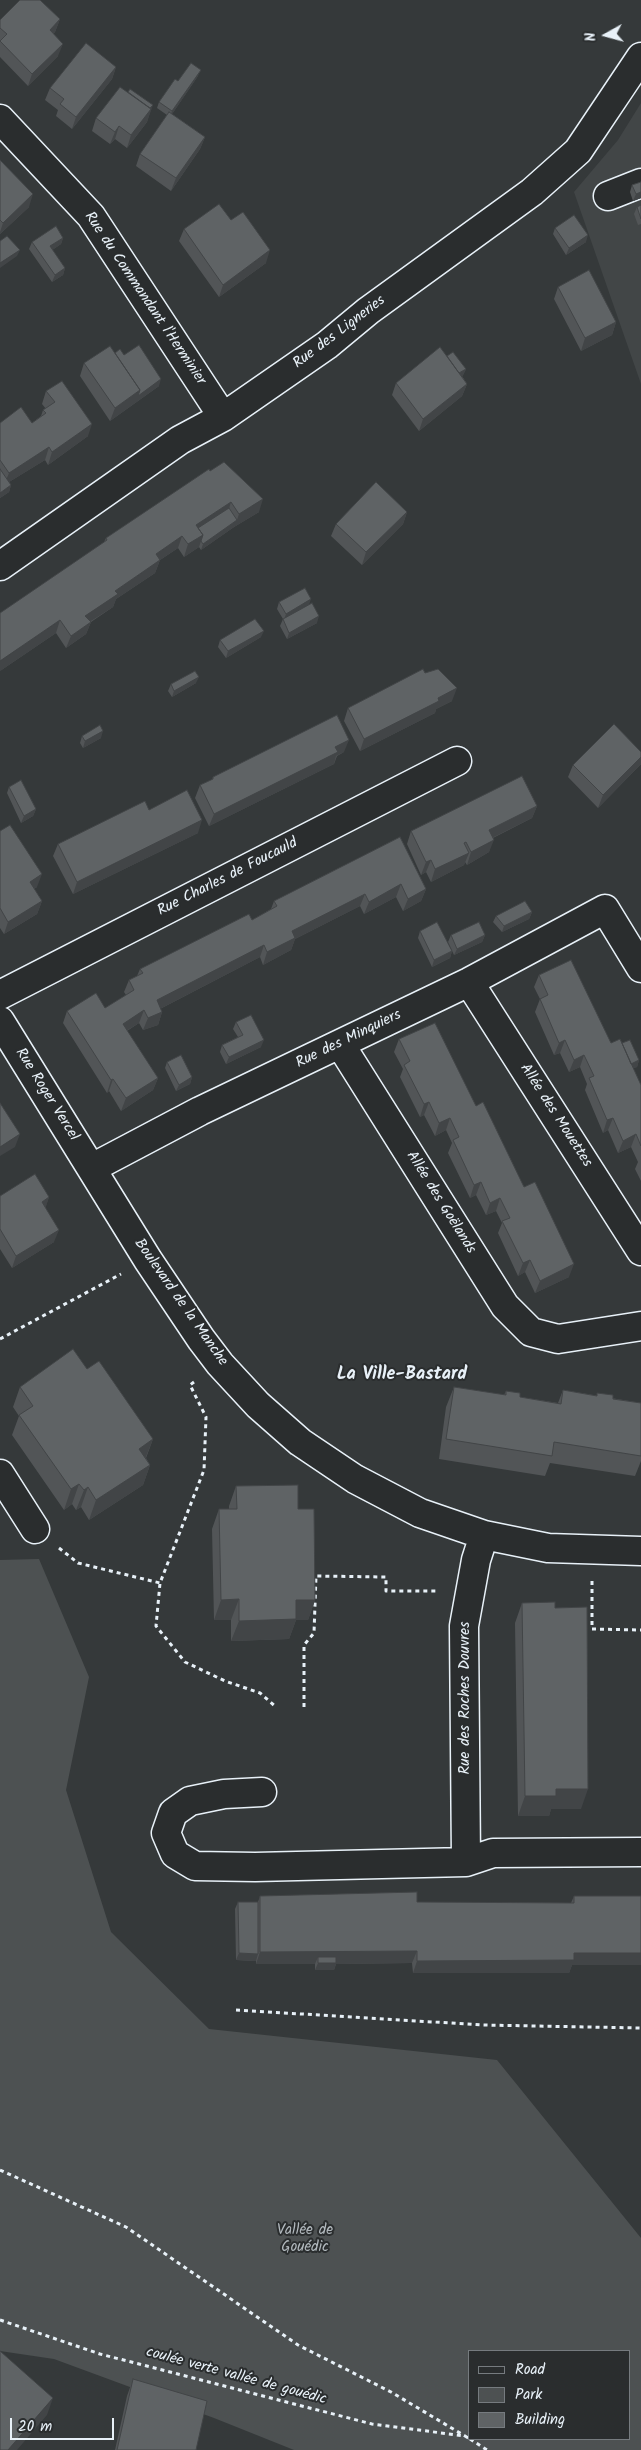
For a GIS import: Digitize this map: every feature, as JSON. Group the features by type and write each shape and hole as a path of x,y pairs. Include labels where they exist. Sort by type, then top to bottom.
{"street":[{"name":"Rue des Ligneries","path":"0,566 180,440 223,417 327,345 368,311 532,192 578,151 641,57"},
{"name":"Rue du Commandant l'Herminier","path":"0,119 91,216 223,417"},
{"path":"608,196 641,183"},
{"name":"Rue Charles de Foucauld","path":"0,995 457,761"},
{"name":"Rue des Minquiers","path":"92,1168 200,1111 469,982 605,910 631,932"},
{"path":"631,932 641,968"},
{"name":"Allée des Mouettes","path":"469,982 641,1251"},
{"name":"Rue Roger Vercel","path":"0,1021 92,1168"},
{"name":"Allée des Goëlands","path":"340,1044 505,1306 531,1332 558,1339 641,1326"},
{"name":"Boulevard de la Manche","path":"92,1168 148,1260 220,1364 258,1405 300,1442 355,1478 420,1513 484,1535 548,1548 592,1551 641,1551"},
{"path":"0,1474 35,1529"},
{"name":"Rue des Roches Douvres","path":"466,1862 464,1626 476,1560 484,1535"},
{"path":"262,1792 224,1794 190,1801 173,1813 166,1833 175,1854 195,1866 255,1866 466,1862 494,1854 641,1852"}],"path":[{"path":"0,1339 148,1260"},
{"path":"220,1364 190,1385 206,1417 204,1470 160,1583 156,1626 185,1662 225,1681 260,1694 276,1707"},
{"path":"35,1529 78,1563 160,1583"},
{"path":"592,1551 592,1629 641,1630"},
{"path":"304,1707 304,1644 314,1633 316,1576 386,1577 386,1590 442,1591 442,1601 468,1602"},
{"path":"236,2010 483,2025 641,2028"},
{"path":"0,2170 126,2227 298,2345 391,2392 465,2436"},
{"name":"coulée verte vallée de gouédic","path":"0,2320 100,2354 372,2424 468,2438"},
{"name":"coulée verte vallée de gouédic","path":"472,2440 487,2450"}],"shaded area":[{"path":"641,103 641,384 574,192 618,140"}],"green space":[{"name":"Vallée de Gouédic","path":"39,1559 89,1677 66,1790 111,1932 209,2029 497,2060 641,2238 641,2450 294,2450 214,2418 54,2359 0,2351 0,1560"}],"building":[{"path":"20,0 40,0 60,19 50,30 63,44 32,74 0,41 7,34 0,28 0,20"},
{"path":"86,43 116,67 76,117 60,104 64,99 50,88"},
{"path":"191,63 201,70 172,111 159,102 175,79 178,81"},
{"path":"120,87 151,109 131,135 119,126 115,132 96,118"},
{"path":"130,89 153,105 150,108 128,92"},
{"path":"169,112 205,137 176,178 140,154"},
{"path":"0,160 33,194 3,223 0,220"},
{"path":"641,182 641,192 636,194 632,185"},
{"path":"219,204 231,220 243,212 270,250 223,285 184,229"},
{"path":"641,205 641,219 637,207"},
{"path":"574,215 588,235 569,248 555,228"},
{"path":"56,226 63,238 50,246 65,268 55,275 32,242"},
{"path":"7,236 20,250 0,263 0,241"},
{"path":"589,270 616,322 585,338 558,287"},
{"path":"139,345 161,379 138,396 140,390 115,353 120,349 124,355"},
{"path":"110,346 140,390 115,408 84,363"},
{"path":"440,347 467,384 423,419 396,383"},
{"path":"453,352 466,369 459,373 447,356"},
{"path":"62,381 92,424 52,452 49,447 9,473 0,460 0,423 21,407 32,423 46,413 43,410 55,402 46,391"},
{"path":"224,462 263,499 239,514 231,502 196,525 203,535 188,544 182,536 156,554 160,560 115,591 118,594 85,616 91,622 71,636 60,620 0,661 0,613 107,540 106,538 209,469 210,471"},
{"path":"0,469 11,485 0,493"},
{"path":"376,482 407,512 366,552 336,524"},
{"path":"229,508 237,520 203,544 201,541 203,535 198,528"},
{"path":"305,588 311,599 286,614 279,602"},
{"path":"312,603 319,616 289,633 283,619"},
{"path":"255,619 264,631 228,651 220,640"},
{"path":"423,669 425,673 438,669 457,688 438,698 439,701 364,739 348,708"},
{"path":"195,671 199,677 174,691 171,684"},
{"path":"337,715 349,740 335,747 338,752 214,814 200,785"},
{"path":"614,724 641,752 641,757 603,795 573,765"},
{"path":"100,725 103,731 85,741 82,736"},
{"path":"522,776 537,806 489,830 494,840 471,852 466,842 464,843 469,853 435,869 431,860 426,862 411,831"},
{"path":"21,780 36,809 24,816 9,787"},
{"path":"187,790 202,820 77,882 58,844 145,801 149,810"},
{"path":"10,825 42,874 30,882 42,901 8,922 0,908 0,831"},
{"path":"400,837 426,889 408,899 401,884 369,902 365,894 292,931 295,938 267,952 264,945 157,1000 162,1012 148,1018 144,1010 123,1024 158,1078 126,1098 113,1079 111,1080 67,1011 96,993 105,1008 134,990 129,980 143,973 140,969 249,914 252,920 277,906 274,901"},
{"path":"525,901 532,912 504,926 496,916"},
{"path":"437,922 452,951 434,960 420,931"},
{"path":"479,922 485,935 457,949 451,935"},
{"path":"571,960 611,1043 620,1039 641,1085 641,1146 636,1134 623,1141 613,1118 607,1120 589,1078 594,1076 584,1055 574,1060 565,1040 559,1043 540,999 548,995 539,975"},
{"path":"251,1015 264,1040 229,1057 222,1045 243,1035 236,1022"},
{"path":"435,1023 476,1106 483,1102 524,1187 535,1182 574,1264 540,1281 530,1260 523,1263 502,1221 510,1218 500,1198 490,1203 481,1182 474,1185 453,1140 459,1137 450,1118 439,1123 429,1102 424,1104 404,1065 410,1061 399,1039"},
{"path":"630,1040 639,1060 631,1064 622,1043"},
{"path":"181,1055 192,1077 179,1085 167,1062"},
{"path":"0,1103 20,1134 0,1147"},
{"path":"35,1174 49,1197 42,1202 59,1230 16,1256 0,1229 0,1196"},
{"path":"73,1349 87,1369 99,1361 153,1439 139,1449 150,1465 96,1500 88,1487 84,1490 79,1484 71,1489 19,1415 33,1406 20,1387"},
{"path":"454,1387 506,1395 506,1391 520,1393 520,1397 561,1404 563,1390 597,1396 597,1393 613,1395 613,1399 641,1403 641,1456 554,1442 552,1456 446,1439"},
{"path":"298,1485 298,1509 314,1509 315,1600 296,1600 296,1619 239,1621 239,1599 221,1600 219,1509 237,1509 236,1486"},
{"path":"555,1602 555,1608 587,1607 588,1789 556,1789 556,1796 525,1796 522,1603"},
{"path":"417,1892 417,1902 574,1903 574,1896 641,1896 641,1953 574,1953 574,1960 417,1961 417,1951 260,1952 260,1896"},
{"path":"238,1902 258,1902 258,1954 239,1953"},
{"path":"318,1957 336,1957 336,1963 318,1963"},
{"path":"0,2351 53,2398 8,2450 0,2450"},
{"path":"133,2379 207,2401 196,2450 117,2450"}],"district":[{"name":"La Ville-Bastard","path":"402,1376"}]}
